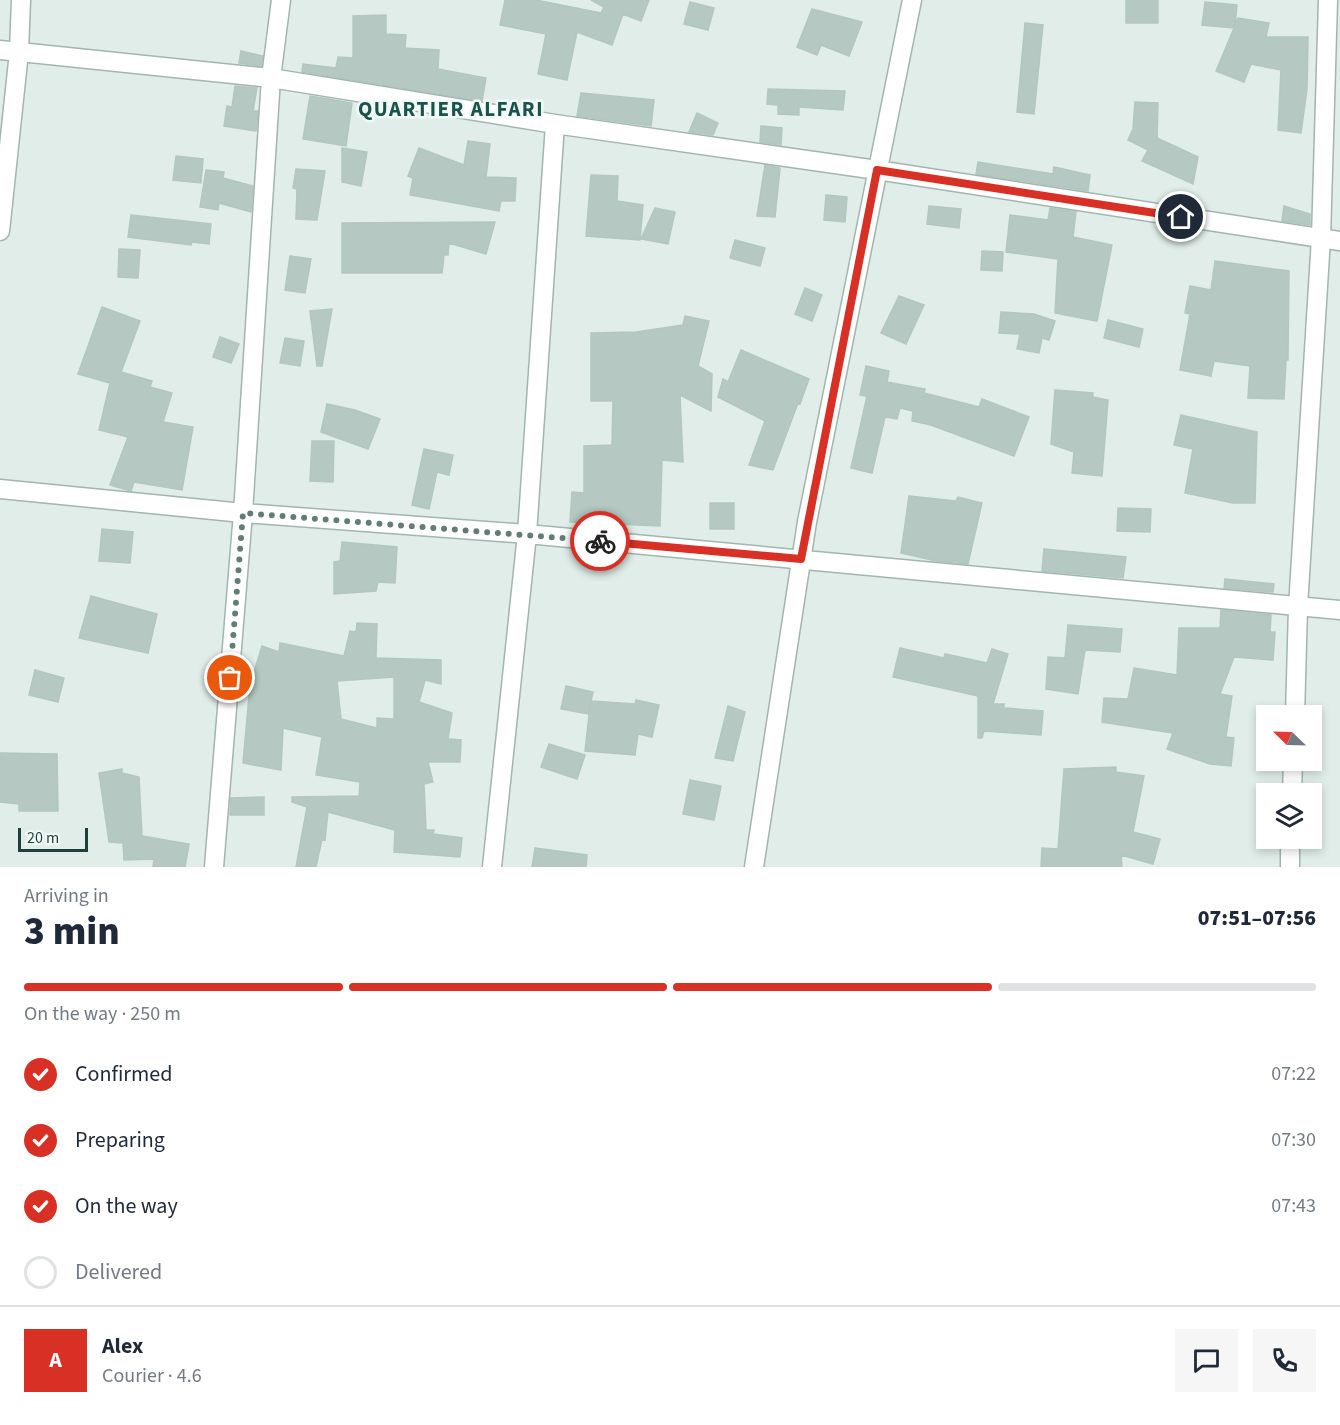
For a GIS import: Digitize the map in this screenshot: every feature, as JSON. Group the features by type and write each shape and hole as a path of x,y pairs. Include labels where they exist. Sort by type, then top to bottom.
{"street":[{"path":"0,231 19,52 21,0"},
{"path":"214,867 243,513 271,78 281,0"},
{"path":"754,867 801,559 912,0"},
{"path":"1295,705 1298,607 1321,238 1328,0"},
{"path":"0,50 271,78 555,124 877,170 1340,241"},
{"path":"492,867 527,534 555,124"},
{"path":"0,489 243,513 527,534 1340,610"},
{"path":"1290,849 1290,867"}],"building":[{"path":"505,0 536,0 601,13 604,7 591,0 649,0 641,21 623,14 612,45 577,32 567,80 538,74 546,34 500,25"},
{"path":"1126,0 1158,0 1158,23 1126,23"},
{"path":"690,2 714,8 708,30 684,24"},
{"path":"1205,2 1237,5 1235,25 1238,18 1269,23 1266,37 1308,37 1307,89 1301,133 1278,130 1281,70 1251,64 1244,82 1216,71 1234,28 1202,25"},
{"path":"812,9 862,22 849,56 821,45 817,55 797,47"},
{"path":"386,15 386,34 406,35 405,48 439,50 438,69 486,78 482,101 302,72 303,64 336,68 338,57 353,58 353,16"},
{"path":"1025,23 1043,25 1034,114 1017,112"},
{"path":"241,51 263,56 261,66 239,63"},
{"path":"235,86 257,88 253,111 258,111 256,131 224,126 227,106 232,107"},
{"path":"768,89 845,91 843,110 799,107 799,115 778,114 778,105 767,104"},
{"path":"581,93 654,100 651,126 577,116"},
{"path":"310,96 352,103 346,146 303,139"},
{"path":"1135,102 1158,103 1157,138 1198,157 1193,184 1142,161 1148,150 1128,140 1133,129"},
{"path":"697,113 718,123 713,135 689,132"},
{"path":"761,126 782,128 781,145 760,142"},
{"path":"468,141 490,144 486,177 516,178 515,201 501,201 499,211 410,195 413,178 408,176 419,148 464,165"},
{"path":"342,148 367,152 361,186 342,182"},
{"path":"176,156 203,159 201,183 173,180"},
{"path":"978,162 1053,174 1054,167 1090,175 1088,191 976,174"},
{"path":"765,165 780,168 775,217 757,216"},
{"path":"296,169 325,171 317,220 296,219 297,189 293,188"},
{"path":"206,170 224,172 223,178 253,186 251,212 219,203 218,210 200,207"},
{"path":"591,175 618,176 617,201 643,205 640,240 586,236"},
{"path":"826,195 847,197 845,222 824,220"},
{"path":"929,206 961,209 959,228 927,224"},
{"path":"1284,206 1310,214 1310,225 1282,221"},
{"path":"655,208 675,212 668,244 641,239"},
{"path":"1050,208 1076,212 1073,237 1112,245 1097,321 1055,313 1058,259 1006,252 1010,215 1048,220"},
{"path":"131,215 211,224 209,244 192,242 191,245 128,237"},
{"path":"495,222 486,254 449,243 448,255 444,255 442,273 342,273 342,223"},
{"path":"735,240 765,248 760,266 730,258"},
{"path":"119,249 140,250 138,278 118,277"},
{"path":"982,251 1003,252 1002,271 981,270"},
{"path":"290,256 311,259 305,293 285,290"},
{"path":"1215,261 1289,271 1288,360 1286,360 1284,399 1248,398 1250,366 1214,361 1211,376 1180,370 1190,314 1185,313 1190,286 1211,290"},
{"path":"805,288 822,295 812,321 795,314"},
{"path":"899,296 924,305 906,344 881,333"},
{"path":"102,307 140,321 121,372 152,381 150,387 172,393 163,422 193,427 182,490 134,482 131,491 110,485 128,437 99,430 110,383 78,374"},
{"path":"332,309 322,366 317,366 310,311"},
{"path":"1001,312 1034,314 1055,321 1049,340 1042,338 1039,353 1017,349 1020,334 999,333"},
{"path":"685,316 709,321 698,366 712,374 711,411 680,395 683,462 662,460 660,526 570,522 572,492 584,493 584,446 612,445 613,401 591,401 591,333 636,332 683,325"},
{"path":"1108,320 1143,329 1139,347 1104,338"},
{"path":"220,337 239,344 231,363 213,357"},
{"path":"285,338 304,341 300,366 280,363"},
{"path":"741,350 809,379 773,470 749,465 765,421 718,397 723,379 728,382"},
{"path":"866,366 889,371 887,382 925,389 924,393 979,407 982,399 1029,417 1014,456 931,425 912,421 913,411 900,408 897,419 885,417 872,473 851,468 867,396 860,395"},
{"path":"1055,390 1093,393 1093,397 1108,400 1102,476 1072,473 1074,452 1051,444"},
{"path":"327,404 355,410 380,419 368,449 321,432"},
{"path":"1181,415 1257,432 1255,503 1233,503 1185,493 1193,449 1174,445"},
{"path":"312,441 334,441 333,482 310,481"},
{"path":"424,449 453,455 449,475 437,472 429,509 412,505"},
{"path":"909,496 956,501 958,497 982,503 968,564 936,561 901,553"},
{"path":"710,503 734,503 734,529 710,529"},
{"path":"1118,508 1151,509 1150,532 1117,531"},
{"path":"102,529 133,532 130,563 99,561"},
{"path":"342,542 397,547 395,583 378,582 376,591 334,594 334,562 340,561"},
{"path":"1044,549 1126,557 1123,578 1042,571"},
{"path":"1225,579 1274,584 1273,592 1224,588"},
{"path":"91,596 157,614 148,653 79,638"},
{"path":"1221,610 1271,615 1270,632 1275,632 1273,660 1234,657 1220,694 1232,696 1226,737 1234,738 1231,766 1210,764 1167,749 1173,733 1102,722 1104,698 1128,699 1134,668 1177,675 1179,628 1220,628"},
{"path":"357,623 377,624 376,658 441,660 441,684 425,680 419,702 452,713 448,739 461,740 460,762 428,762 433,782 424,784 426,830 434,830 433,834 462,838 460,857 394,852 395,830 328,812 325,840 322,839 316,867 296,867 307,807 292,802 292,797 359,796 360,782 316,775 322,737 283,728 281,770 243,763 250,685 262,646 279,652 280,643 344,656 350,631 356,632","holes":["394,677 394,719 377,718 377,728 341,719 337,681"]},
{"path":"1068,625 1122,629 1120,652 1085,650 1078,694 1046,689 1048,657 1065,658"},
{"path":"900,648 944,658 945,654 987,663 992,649 1008,654 993,704 1004,704 1004,708 1043,711 1041,735 984,731 982,738 978,738 978,696 893,677"},
{"path":"35,670 64,678 58,702 29,695"},
{"path":"566,686 593,692 591,701 635,704 636,700 659,705 652,737 638,734 635,755 585,751 590,706 588,714 561,709"},
{"path":"728,706 745,712 733,761 715,758"},
{"path":"549,744 585,755 577,779 541,767"},
{"path":"0,753 57,754 58,811 19,811 19,804 0,802"},
{"path":"1116,767 1116,772 1144,776 1133,832 1160,839 1153,864 1121,855 1122,867 1041,867 1042,848 1058,849 1064,769"},
{"path":"122,769 122,773 139,777 142,836 189,844 185,867 153,867 154,859 124,860 123,843 109,842 99,773"},
{"path":"690,780 721,786 714,820 683,814"},
{"path":"264,797 264,815 230,815 231,798"},
{"path":"535,848 587,855 586,867 532,867"}],"way so far":[{"path":"230,678 243,513 600,541"}],"district":[{"name":"QUARTIER ALFARI","path":"451,109"}],"route":[{"path":"600,541 801,559 877,170 1181,217"}]}
